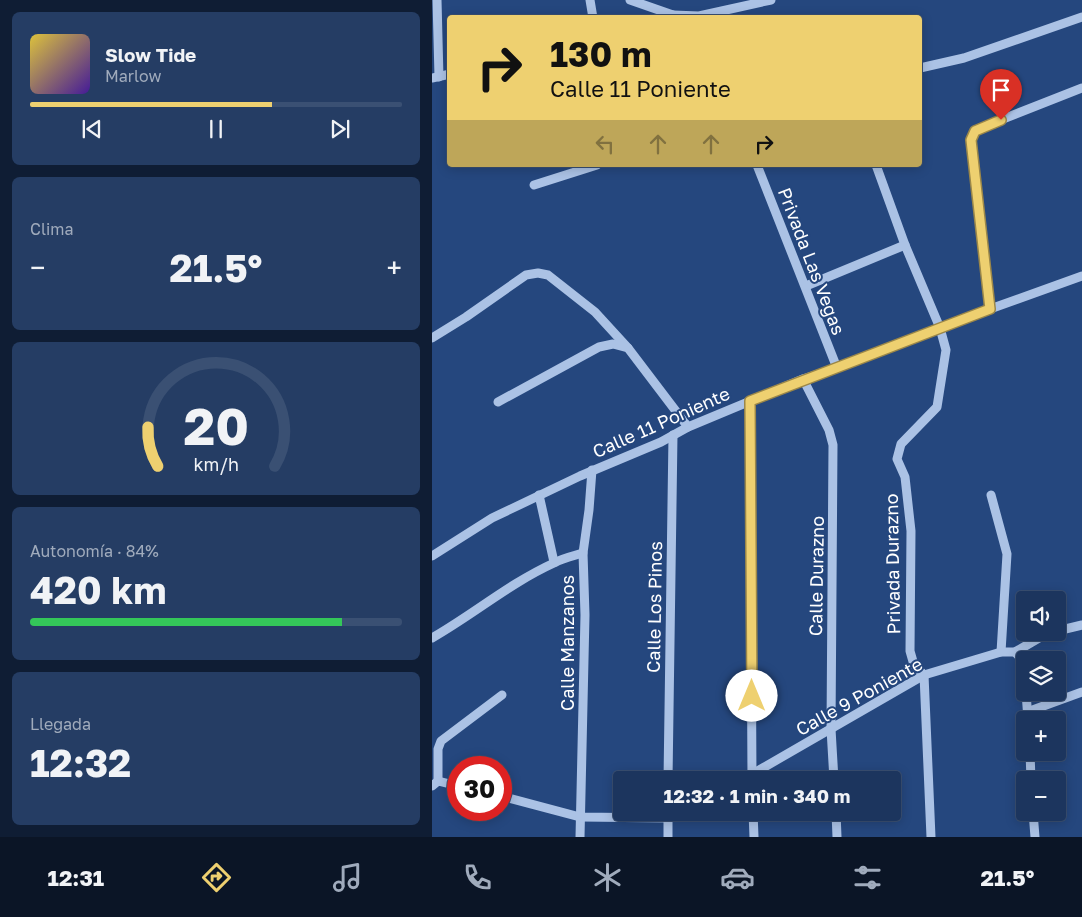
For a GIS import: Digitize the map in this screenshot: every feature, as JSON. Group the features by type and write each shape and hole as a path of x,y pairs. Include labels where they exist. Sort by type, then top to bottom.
{"street":[{"path":"436,78 437,0"},
{"path":"590,0 592,15"},
{"path":"630,0 673,15"},
{"path":"708,15 772,0"},
{"path":"922,68 964,58 1082,17"},
{"path":"990,309 971,140 975,131 980,128 1082,88"},
{"path":"534,185 591,167"},
{"name":"Privada Las Vegas","path":"758,167 806,286 836,368"},
{"name":"Privada Durazno","path":"877,167 905,245 940,328 946,350 941,370 937,407 901,444 897,459 905,477 911,531 910,651 914,665 924,675"},
{"path":"806,286 905,245"},
{"path":"432,338 466,318 526,275 538,273 548,275 595,312 628,348 688,427"},
{"name":"Calle 11 Poniente","path":"432,556 492,518 592,470 661,442 688,427 803,379 1082,276"},
{"path":"498,402 599,347 613,344 628,348"},
{"name":"Calle Durazno","path":"803,379 828,430 833,446 831,729 833,771"},
{"path":"750,401 752,771"},
{"name":"Calle Los Pinos","path":"668,771 673,435"},
{"name":"Calle Manzanos","path":"580,837 585,615 583,553 592,470"},
{"path":"539,495 554,562"},
{"path":"991,495 1007,554 1001,652"},
{"path":"432,638 506,590 554,562 583,553"},
{"path":"1066,629 1082,625"},
{"path":"1018,651 1034,641"},
{"name":"Calle 9 Poniente","path":"763,771 924,675 1001,652 1016,652"},
{"path":"924,675 931,837"},
{"path":"1039,711 1082,692"},
{"path":"435,784 438,749 441,741 502,695"},
{"path":"512,799 580,817 613,816"},
{"path":"668,821 668,837"},
{"path":"753,821 754,837"},
{"path":"836,821 837,837"},
{"path":"1034,821 1035,837"}],"route":[{"path":"752,696 750,401 803,379 990,309 971,140 975,131 1001,120"}]}
